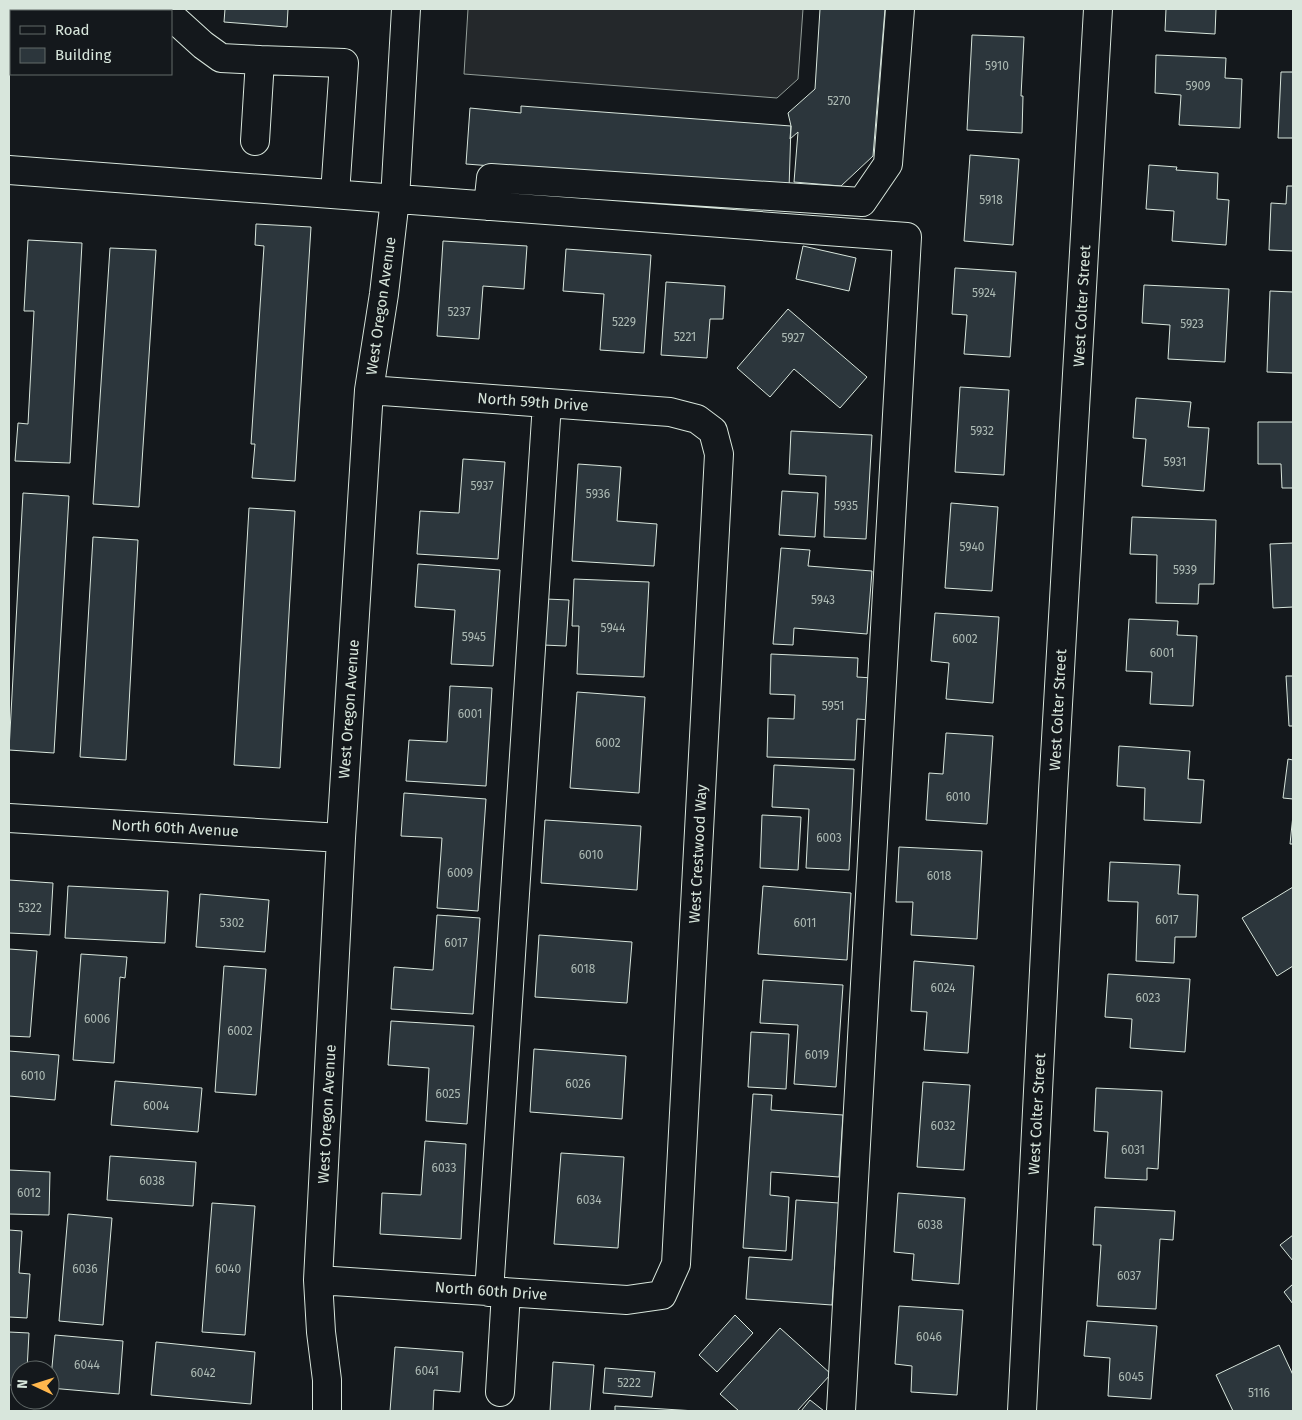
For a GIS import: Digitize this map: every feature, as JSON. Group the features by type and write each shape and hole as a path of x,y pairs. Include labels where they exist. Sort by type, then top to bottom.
{"street":[{"name":"West Oregon Avenue","path":"327,1411 327,1380 321,1332 318,1280 341,838 369,390 396,199 406,9"},
{"path":"488,206 491,178 862,202 888,164 900,9"},
{"name":"West Colter Street","path":"1022,1411 1053,791 1098,9"},
{"path":"172,17 221,58 344,63 335,194"},
{"path":"255,141 260,60"},
{"path":"9,170 907,237 841,1411"},
{"name":"North 59th Drive","path":"369,390 670,412 697,418"},
{"path":"500,1392 498,1292 547,402"},
{"name":"West Crestwood Way","path":"662,1295 676,1264 719,454 713,432 697,418"},
{"name":"North 60th Avenue","path":"9,818 341,838"},
{"name":"North 60th Drive","path":"318,1280 627,1300 662,1295"}],"shaded area":[{"path":"468,9 803,9 798,79 777,98 464,74"}],"building":[{"path":"225,9 288,9 287,27 224,22"},
{"path":"820,9 885,9 873,156 841,186 794,182 798,132 790,139 791,126 788,113 815,89"},
{"path":"1166,9 1216,9 1215,34 1165,31"},
{"path":"972,35 1024,37 1021,96 1023,96 1022,133 967,130"},
{"path":"1156,55 1226,58 1225,78 1242,79 1240,128 1179,125 1181,95 1155,93"},
{"path":"1281,72 1293,72 1293,138 1278,138"},
{"path":"521,106 791,126 789,189 466,164 470,108 521,113"},
{"path":"970,155 1019,159 1013,245 964,241"},
{"path":"1149,165 1177,167 1176,170 1218,173 1217,199 1229,200 1226,245 1172,241 1174,211 1146,209"},
{"path":"1287,186 1293,186 1293,251 1269,250 1271,203 1286,204"},
{"path":"256,224 311,227 295,481 252,478 255,444 251,444 264,246 255,245"},
{"path":"28,240 82,243 70,463 15,461 18,423 28,424 34,311 24,311"},
{"path":"443,241 527,246 524,289 483,286 479,339 437,336"},
{"path":"803,246 856,258 849,291 796,279"},
{"path":"110,248 156,250 139,507 93,504"},
{"path":"566,249 651,255 644,353 600,350 604,294 563,291"},
{"path":"955,268 1016,272 1010,357 964,354 967,315 952,314"},
{"path":"666,282 725,286 723,319 710,319 707,358 661,355"},
{"path":"1144,285 1229,289 1225,362 1168,359 1170,325 1142,323"},
{"path":"1270,291 1293,292 1293,373 1267,372"},
{"path":"788,309 867,377 840,408 794,369 770,397 737,368"},
{"path":"960,387 1009,390 1004,475 955,472"},
{"path":"1136,398 1191,402 1188,427 1209,428 1204,491 1142,486 1146,439 1133,438"},
{"path":"1258,422 1293,422 1293,488 1282,488 1281,464 1258,464"},
{"path":"791,431 872,435 866,539 824,537 826,476 789,474"},
{"path":"463,459 505,462 498,559 417,554 420,511 459,513"},
{"path":"578,464 621,467 617,521 657,524 654,566 572,561"},
{"path":"782,491 818,493 815,537 779,535"},
{"path":"23,493 69,496 54,753 9,750"},
{"path":"951,503 998,507 992,591 945,588"},
{"path":"249,508 295,511 280,768 234,765"},
{"path":"1132,517 1216,520 1214,584 1199,584 1198,604 1156,603 1157,555 1130,554"},
{"path":"93,537 138,540 126,760 80,757"},
{"path":"1293,543 1293,607 1273,608 1270,544"},
{"path":"781,548 810,550 808,566 872,571 867,634 794,628 793,645 773,644"},
{"path":"418,564 500,570 493,666 451,664 455,610 415,607"},
{"path":"574,579 649,582 644,677 577,674 579,626 572,626"},
{"path":"546,599 569,600 566,646 543,645"},
{"path":"935,613 999,617 993,703 946,699 949,663 931,661"},
{"path":"1129,619 1178,621 1177,635 1197,636 1193,706 1150,704 1152,672 1126,671"},
{"path":"771,654 858,658 857,677 873,678 871,720 857,719 855,760 767,757 768,718 794,719 795,695 770,694"},
{"path":"1286,676 1293,676 1293,726 1289,726"},
{"path":"450,686 492,688 486,786 406,781 409,740 447,742"},
{"path":"577,692 645,697 639,793 570,788"},
{"path":"946,733 993,736 987,824 926,820 929,773 943,774"},
{"path":"1119,746 1190,751 1188,779 1204,780 1201,823 1144,820 1145,788 1117,786"},
{"path":"1288,759 1293,760 1293,799 1283,798"},
{"path":"774,765 854,769 849,870 806,868 809,809 772,807"},
{"path":"404,793 486,799 478,911 437,908 442,838 401,836"},
{"path":"762,815 801,817 798,870 760,868"},
{"path":"1293,815 1293,844 1290,844"},
{"path":"545,820 641,826 637,890 541,883"},
{"path":"899,847 982,851 977,939 911,935 913,902 896,902"},
{"path":"1110,862 1180,865 1178,894 1198,895 1196,937 1175,937 1174,963 1136,961 1138,902 1108,901"},
{"path":"9,880 53,883 50,935 9,933"},
{"path":"68,886 168,891 165,943 65,938"},
{"path":"763,886 851,893 847,960 758,954"},
{"path":"1293,887 1293,966 1277,976 1242,918"},
{"path":"200,894 269,900 265,952 196,947"},
{"path":"437,915 480,918 473,1014 391,1009 394,967 433,970"},
{"path":"539,935 632,942 627,1003 535,997"},
{"path":"9,949 37,951 30,1037 9,1036"},
{"path":"81,954 127,957 125,978 120,977 114,1063 73,1060"},
{"path":"914,961 974,966 968,1053 924,1050 927,1012 911,1011"},
{"path":"224,966 266,969 256,1095 215,1092"},
{"path":"1108,974 1190,979 1185,1052 1130,1048 1132,1019 1105,1017"},
{"path":"763,980 843,985 836,1087 794,1084 798,1025 760,1023"},
{"path":"391,1021 474,1026 467,1124 426,1121 429,1068 388,1065"},
{"path":"751,1032 789,1034 786,1089 748,1087"},
{"path":"534,1049 626,1056 622,1119 530,1112"},
{"path":"9,1051 59,1055 55,1100 9,1096"},
{"path":"115,1081 202,1088 198,1132 111,1125"},
{"path":"923,1082 970,1085 964,1170 917,1167"},
{"path":"1096,1088 1162,1091 1158,1169 1147,1168 1147,1180 1105,1178 1108,1132 1094,1131"},
{"path":"753,1094 772,1095 771,1110 843,1115 839,1177 771,1172 770,1195 789,1197 786,1251 743,1248"},
{"path":"425,1141 466,1144 461,1239 380,1234 382,1193 421,1195"},
{"path":"561,1153 624,1157 618,1248 554,1244"},
{"path":"110,1156 196,1162 193,1206 107,1200"},
{"path":"9,1170 50,1172 49,1215 9,1214"},
{"path":"898,1193 965,1198 959,1284 912,1280 914,1254 894,1252"},
{"path":"796,1200 839,1203 832,1305 746,1299 749,1257 792,1260"},
{"path":"212,1203 255,1206 245,1335 202,1332"},
{"path":"1095,1207 1175,1211 1173,1240 1160,1239 1156,1309 1097,1306 1101,1245 1093,1245"},
{"path":"68,1214 112,1218 103,1325 59,1321"},
{"path":"9,1230 22,1231 19,1273 30,1274 27,1318 9,1317"},
{"path":"1293,1235 1293,1261 1280,1245"},
{"path":"1293,1284 1293,1304 1284,1292"},
{"path":"899,1306 963,1310 957,1395 911,1392 912,1366 895,1364"},
{"path":"735,1315 753,1333 717,1372 699,1355"},
{"path":"1087,1321 1157,1326 1151,1399 1108,1396 1110,1358 1084,1356"},
{"path":"780,1328 831,1374 797,1411 739,1411 720,1394"},
{"path":"9,1332 29,1333 28,1360 10,1360 9,1385"},
{"path":"55,1335 123,1341 119,1394 60,1389 60,1360 53,1360"},
{"path":"156,1342 255,1352 251,1404 151,1395"},
{"path":"1279,1345 1293,1375 1293,1411 1233,1411 1216,1375"},
{"path":"395,1347 463,1352 460,1392 434,1390 433,1411 390,1411"},
{"path":"553,1362 594,1365 590,1411 550,1411"},
{"path":"605,1368 655,1372 652,1397 603,1393"},
{"path":"810,1400 824,1411 801,1411"},
{"path":"615,1406 696,1411 615,1411"}]}
